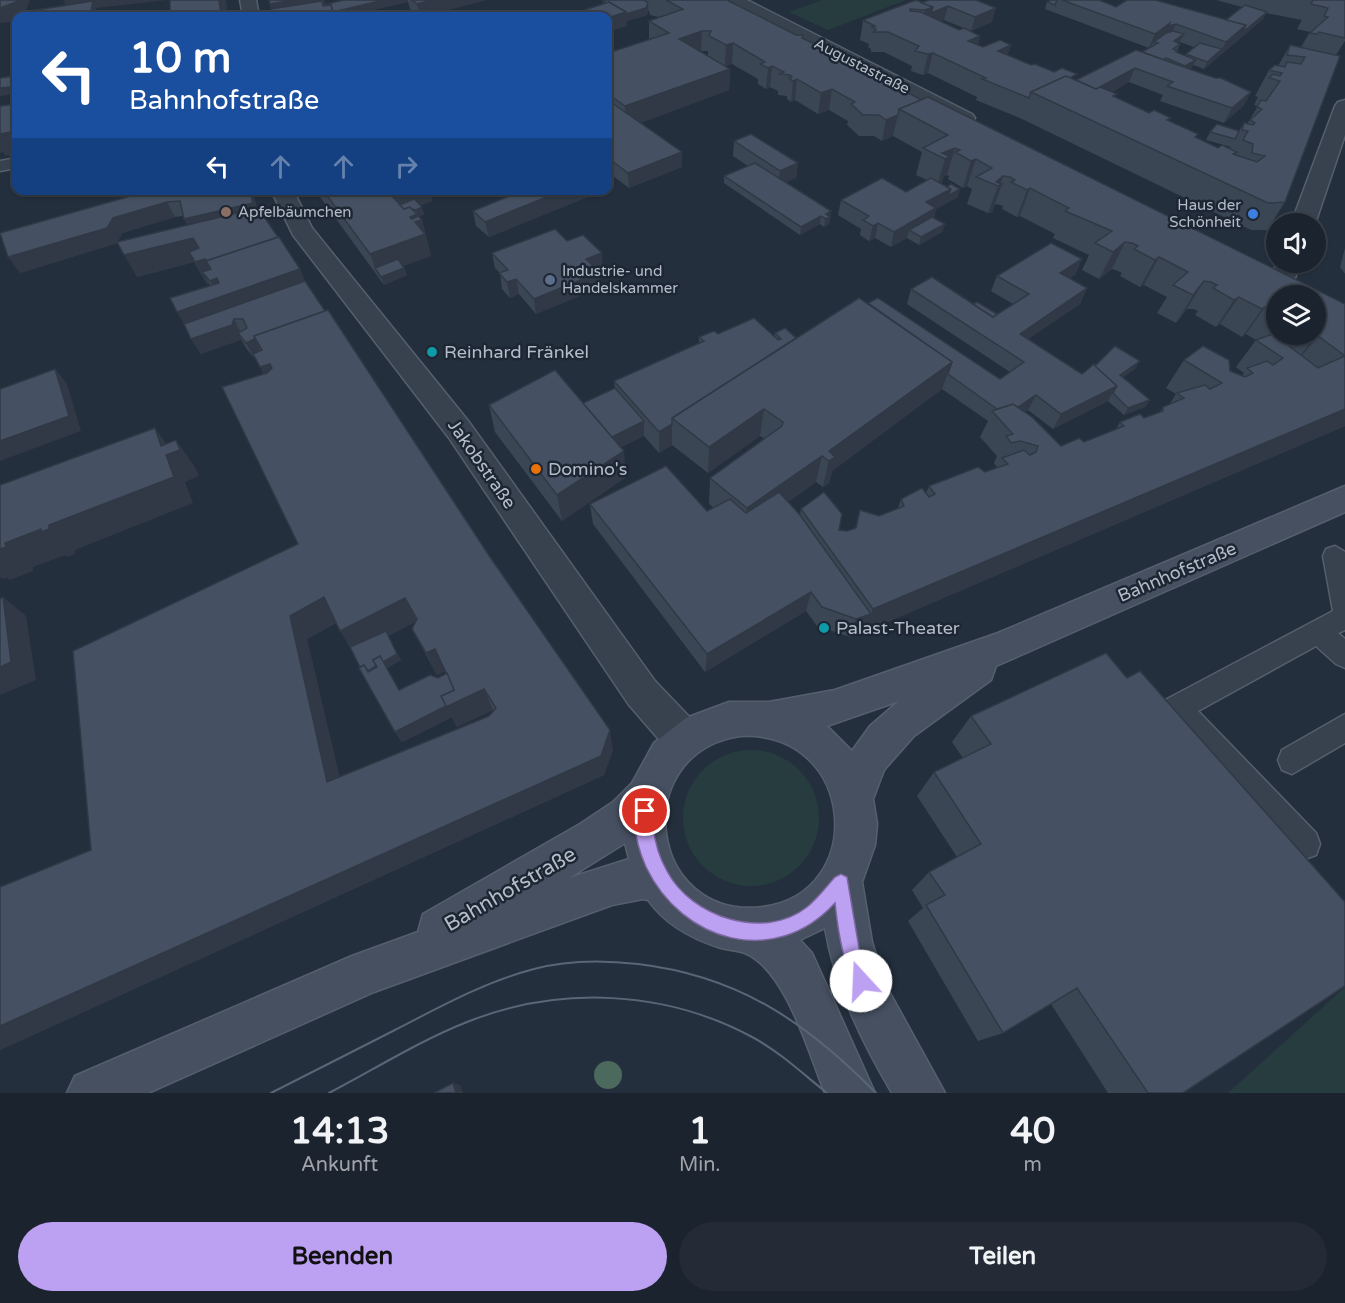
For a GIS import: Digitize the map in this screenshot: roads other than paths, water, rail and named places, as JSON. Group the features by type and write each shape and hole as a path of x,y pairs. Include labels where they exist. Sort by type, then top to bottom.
{"main road":[{"name":"Bahnhofstraße","path":"766,720 835,707 1008,646 1345,498"},
{"name":"Bahnhofstraße","path":"852,802 862,767 891,729 1008,646"},
{"name":"Bahnhofstraße","path":"748,718 766,720 785,726 820,748 845,782 852,802 855,844 850,864 841,883 813,914 773,930 751,932 725,927 701,917 679,901 662,880 649,853 644,825 646,797 660,764 683,738 698,728 723,720 748,718"},
{"name":"Bahnhofstraße","path":"368,972 595,839 627,816 646,797"},
{"name":"Bahnhofstraße","path":"92,1093 368,972 612,884 643,878 662,880"},
{"path":"841,883 851,956 873,1011 920,1093"},
{"path":"751,932 772,944 796,969 850,1093"}],"street":[{"name":"Augustastraße","path":"734,0 987,130"},
{"path":"1307,213 1345,106"},
{"name":"Jakobstraße","path":"284,195 301,230 459,430 642,693 683,738"}],"lane":[{"path":"1335,556 1345,610"},
{"path":"1138,729 1345,617"},
{"path":"1318,631 1345,656"},
{"path":"1177,708 1305,844"},
{"path":"1292,760 1345,727"}],"tram line":[{"path":"271,1093 479,988 515,974 547,966 598,961 674,970 708,979 739,991 797,1024 876,1093"},
{"path":"329,1093 467,1022 502,1010 539,1002 575,998 612,998 649,1002 685,1010 720,1022 764,1044 827,1093"}],"place":[{"name":"Apfelbäumchen","path":"226,212"},
{"name":"Haus der Schönheit","path":"1253,214"},
{"name":"Industrie- und Handelskammer","path":"550,280"},
{"name":"Reinhard Fränkel","path":"432,352"},
{"name":"Domino's","path":"536,469"},
{"name":"Palast-Theater","path":"824,628"}]}
